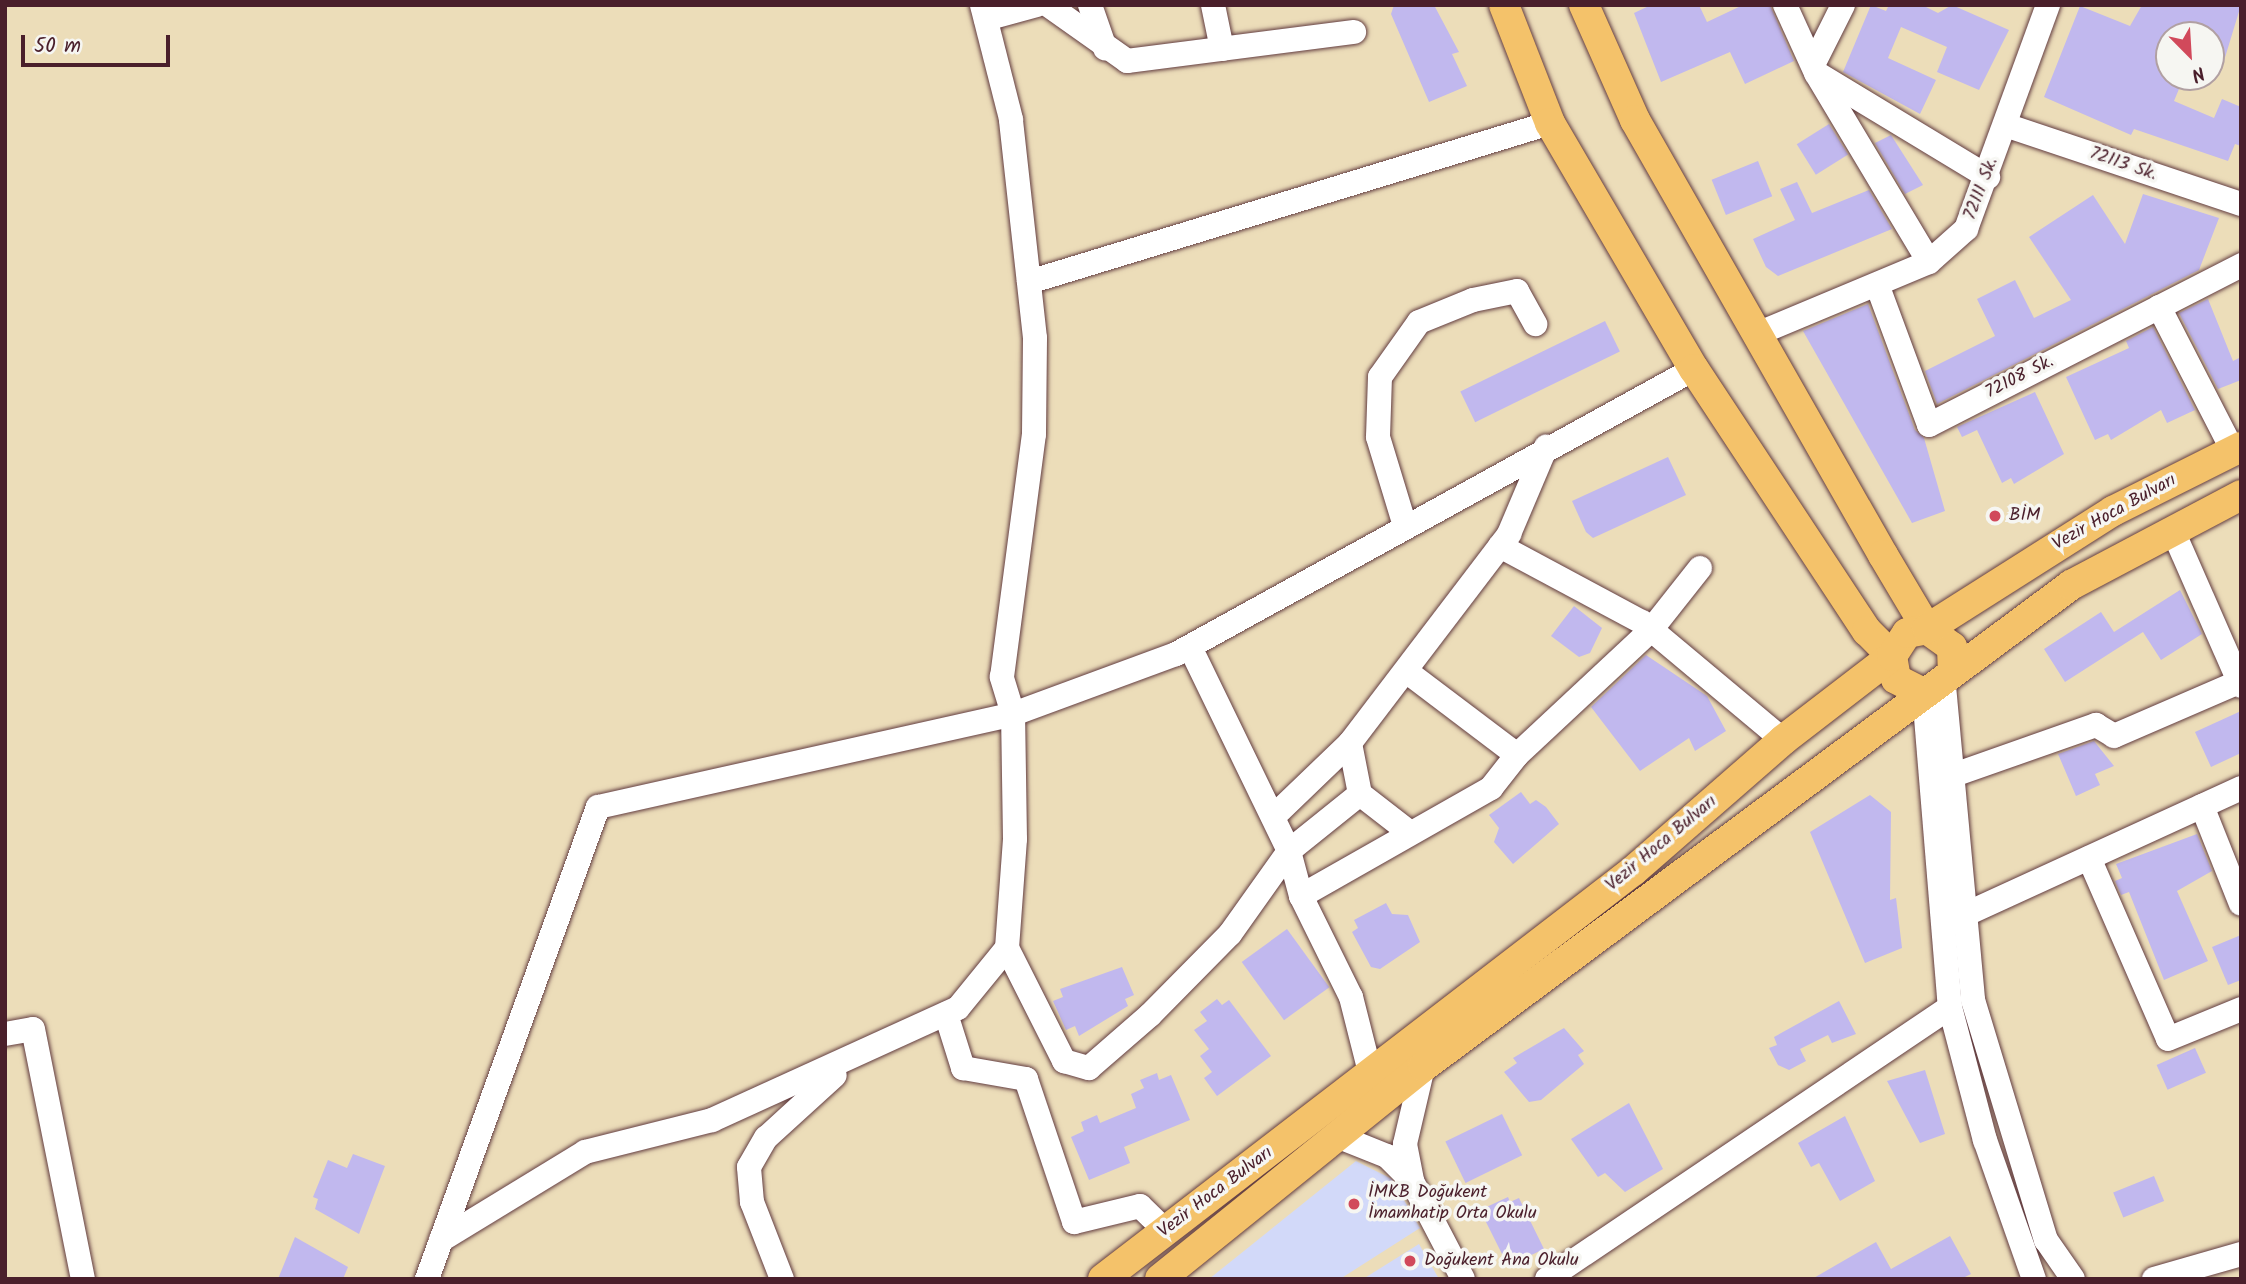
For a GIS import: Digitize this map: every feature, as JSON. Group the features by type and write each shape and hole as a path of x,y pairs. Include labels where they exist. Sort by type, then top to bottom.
{"main road":[{"path":"1504,5 1550,123 1694,369 1867,631 1892,656 1896,679 1940,683 1952,647 1927,629 1757,334 1635,120 1584,5"},
{"name":"Vezir Hoca Bulvarı","path":"1102,1279 1371,1076 1633,871 1783,740 1892,656 1907,633 1927,629 2113,511 2237,449"},
{"name":"Vezir Hoca Bulvarı","path":"1160,1279 1423,1067 2071,585 2241,495"}],"street":[{"path":"1037,5 984,12 1011,119 1028,282 1034,434 1002,677 1013,714 1015,839 1007,948 1064,1062 1089,1068 1230,934 1289,851 1360,794"},
{"path":"1048,5 1127,61 1354,32"},
{"path":"1090,5 1106,48"},
{"path":"1213,5 1222,48"},
{"path":"1784,5 1815,69 1928,262"},
{"path":"1815,69 1843,5"},
{"name":"72111 Sk.","path":"1757,334 1878,287 1928,262 1966,229 1989,177 2004,125 2048,5"},
{"path":"1815,69 1989,177"},
{"path":"1028,282 1550,123"},
{"name":"72113 Sk.","path":"2004,125 2241,204"},
{"name":"72108 Sk.","path":"1878,287 1930,425 2241,265"},
{"path":"1405,526 1378,437 1380,377 1419,322 1473,300 1517,291 1535,324"},
{"path":"2159,307 2237,449"},
{"path":"427,1279 598,807 1013,714 1190,647 1546,447 1694,369"},
{"path":"1273,817 1350,743 1500,547 1546,447"},
{"path":"1951,776 2096,725 2114,736 2240,684 2173,531"},
{"path":"1500,547 1651,631 1783,740"},
{"path":"1301,896 1409,832 1491,788 1517,755 1651,631 1700,568"},
{"path":"1190,647 1289,851 1301,896 1351,997 1371,1076"},
{"path":"1406,671 1517,755"},
{"path":"1940,683 1973,1000 2046,1240 2073,1279"},
{"path":"1940,683 1950,1007 1985,1140 2034,1279"},
{"path":"1350,743 1360,794 1409,832"},
{"path":"1964,915 2241,788"},
{"path":"2202,806 2241,904"},
{"path":"2089,858 2168,1039 2241,1009"},
{"path":"441,1240 585,1153 712,1120 852,1060 946,1014 1007,948"},
{"path":"1547,1279 1950,1007"},
{"path":"946,1014 963,1069 1026,1079 1074,1222 1140,1206 1167,1231"},
{"path":"5,1034 33,1029 83,1279"},
{"path":"782,1279 752,1202 749,1167 766,1138 852,1060"},
{"path":"1423,1067 1405,1144 1412,1181 1463,1279"},
{"path":"1337,1136 1387,1156 1412,1181"},
{"path":"2154,1279 2241,1254"}],"shaded area":[{"name":"İMKB Doğukent İmamhatip Orta Okulu","path":"1356,1161 1392,1179 1420,1228 1340,1279 1209,1279"},
{"name":"Doğukent Ana Okulu","path":"1419,1244 1439,1279 1363,1279"}],"building":[{"path":"1394,5 1434,5 1459,52 1452,54 1467,86 1429,102 1391,14"},
{"path":"1651,5 1699,5 1707,22 1743,5 1770,5 1794,61 1745,84 1730,52 1661,82 1634,13"},
{"path":"1871,5 1886,11 1889,5 1922,5 1938,13 1952,5 2009,30 1979,90 1937,72 1947,47 1901,27 1888,58 1936,80 1920,114 1843,72"},
{"path":"2142,5 2241,5 2225,57 2225,21 2155,21 2155,91 2178,91 2174,101 2214,118 2222,99 2241,107 2241,146 2235,144 2228,161 2134,129 2131,135 2044,97 2080,6 2130,26"},
{"path":"1829,124 1848,155 1816,175 1797,144"},
{"path":"1891,135 1923,185 1905,194 1875,143"},
{"path":"1758,161 1772,196 1726,215 1712,180"},
{"path":"1797,182 1812,213 1869,190 1892,229 1778,276 1766,267 1753,239 1795,220 1780,189"},
{"path":"2143,194 2219,218 2199,270 1937,404 1925,371 1995,336 1977,299 2015,280 2034,318 2071,300 2029,237 2093,195 2125,244"},
{"path":"2208,299 2233,361 2241,357 2241,380 2218,389 2179,313"},
{"path":"1868,304 1915,430 1924,438 1945,511 1912,523 1803,331"},
{"path":"1605,321 1620,352 1475,422 1460,392"},
{"path":"2153,327 2195,410 2167,423 2161,410 2111,440 2108,434 2095,440 2066,377 2129,348 2126,341"},
{"path":"2035,392 2064,454 2014,484 2011,478 2002,483 1977,430 1962,437 1957,427"},
{"path":"1668,457 1686,495 1593,538 1586,532 1572,501"},
{"path":"2180,590 2202,634 2161,660 2143,632 2065,682 2044,649 2101,612 2114,632"},
{"path":"1574,606 1602,628 1590,653 1579,657 1551,636"},
{"path":"1646,655 1707,696 1726,731 1695,751 1689,738 1640,771 1591,707"},
{"path":"2241,711 2241,753 2211,767 2195,732"},
{"path":"2094,741 2114,766 2095,774 2100,785 2076,796 2058,754"},
{"path":"1521,792 1530,804 1536,800 1546,807 1559,824 1513,864 1494,842 1499,828 1489,815"},
{"path":"1870,795 1891,812 1890,900 1896,898 1902,948 1865,963 1810,832"},
{"path":"2197,834 2212,871 2177,891 2208,961 2164,980 2129,892 2121,895 2115,881 2122,878 2116,864"},
{"path":"1386,903 1392,914 1408,915 1420,942 1380,969 1371,967 1352,932 1358,928 1354,920"},
{"path":"1287,929 1329,987 1284,1020 1242,962"},
{"path":"2241,935 2241,980 2228,985 2212,947"},
{"path":"1122,967 1134,995 1125,999 1128,1006 1079,1036 1075,1026 1066,1030 1053,1001 1063,997 1060,989"},
{"path":"1217,999 1222,1005 1229,1000 1271,1056 1217,1096 1204,1078 1212,1072 1200,1056 1209,1049 1194,1030 1207,1021 1200,1012"},
{"path":"1839,1001 1856,1034 1832,1043 1828,1035 1800,1049 1806,1061 1789,1070 1778,1065 1769,1048 1777,1045 1774,1037"},
{"path":"1564,1028 1584,1051 1578,1055 1584,1064 1541,1100 1529,1102 1504,1072 1517,1063 1513,1058"},
{"path":"2195,1048 2206,1073 2168,1090 2157,1065"},
{"path":"1925,1070 1945,1134 1920,1143 1887,1081"},
{"path":"1157,1073 1159,1080 1171,1075 1190,1120 1124,1147 1130,1163 1089,1180 1071,1137 1084,1131 1081,1122 1097,1115 1100,1123 1136,1108 1131,1094 1144,1088 1140,1080"},
{"path":"1629,1103 1663,1169 1625,1192 1605,1173 1598,1177 1571,1139"},
{"path":"1502,1114 1522,1155 1466,1183 1445,1142"},
{"path":"1845,1116 1875,1181 1840,1201 1819,1163 1811,1167 1798,1143"},
{"path":"353,1154 385,1166 359,1234 315,1209 318,1199 313,1197 328,1160 347,1168"},
{"path":"2154,1176 2164,1201 2123,1218 2113,1192"},
{"path":"1508,1197 1510,1202 1519,1198 1544,1249 1508,1266 1480,1210"},
{"path":"1950,1236 1971,1274 1961,1279 1812,1279 1876,1242 1891,1269"},
{"path":"295,1237 348,1267 343,1279 278,1279"}],"place":[{"name":"BİM","path":"1995,516"},
{"name":"İMKB Doğukent İmamhatip Orta Okulu","path":"1354,1204"},
{"name":"Doğukent Ana Okulu","path":"1410,1261"}]}
